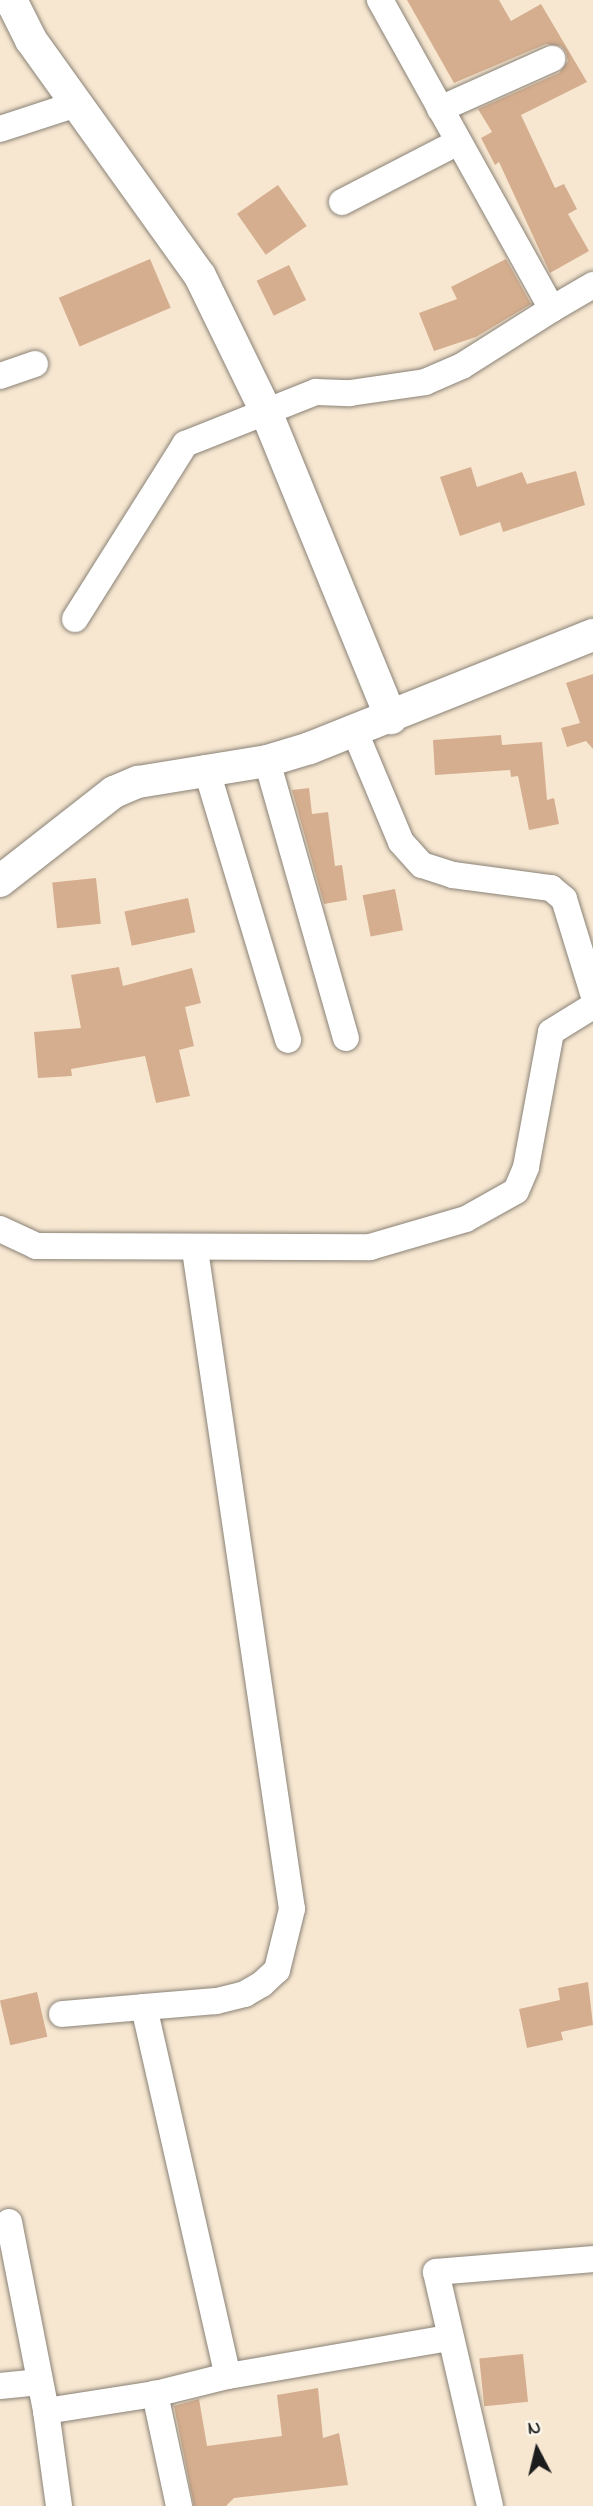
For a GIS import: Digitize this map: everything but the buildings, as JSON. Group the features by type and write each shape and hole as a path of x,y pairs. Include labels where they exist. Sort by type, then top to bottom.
{"street":[{"path":"11,0 31,40 200,276 265,409 391,718"},
{"path":"380,0 552,309"},
{"path":"440,109 552,59"},
{"path":"0,129 77,104"},
{"path":"342,202 458,142"},
{"path":"75,619 185,444 265,409 316,392 382,391 425,382 463,366 593,285"},
{"path":"0,376 35,364"},
{"path":"0,881 114,792 138,782 206,768 267,761 355,732 593,635"},
{"path":"355,732 401,842 422,865 453,875 551,888 564,899 593,993"},
{"path":"267,761 346,1038"},
{"path":"206,768 288,1040"},
{"path":"0,1229 36,1247 195,1250 370,1247 466,1219 516,1191 526,1167 551,1032 593,1006"},
{"path":"62,2014 216,2001 245,1994 262,1984 277,1970 292,1909 195,1250"},
{"path":"144,2007 228,2376"},
{"path":"9,2222 46,2411 59,2506"},
{"path":"490,2506 448,2338 436,2272 593,2259"},
{"path":"46,2411 448,2338"},
{"path":"0,2386 40,2382"},
{"path":"155,2393 179,2506"}]}
